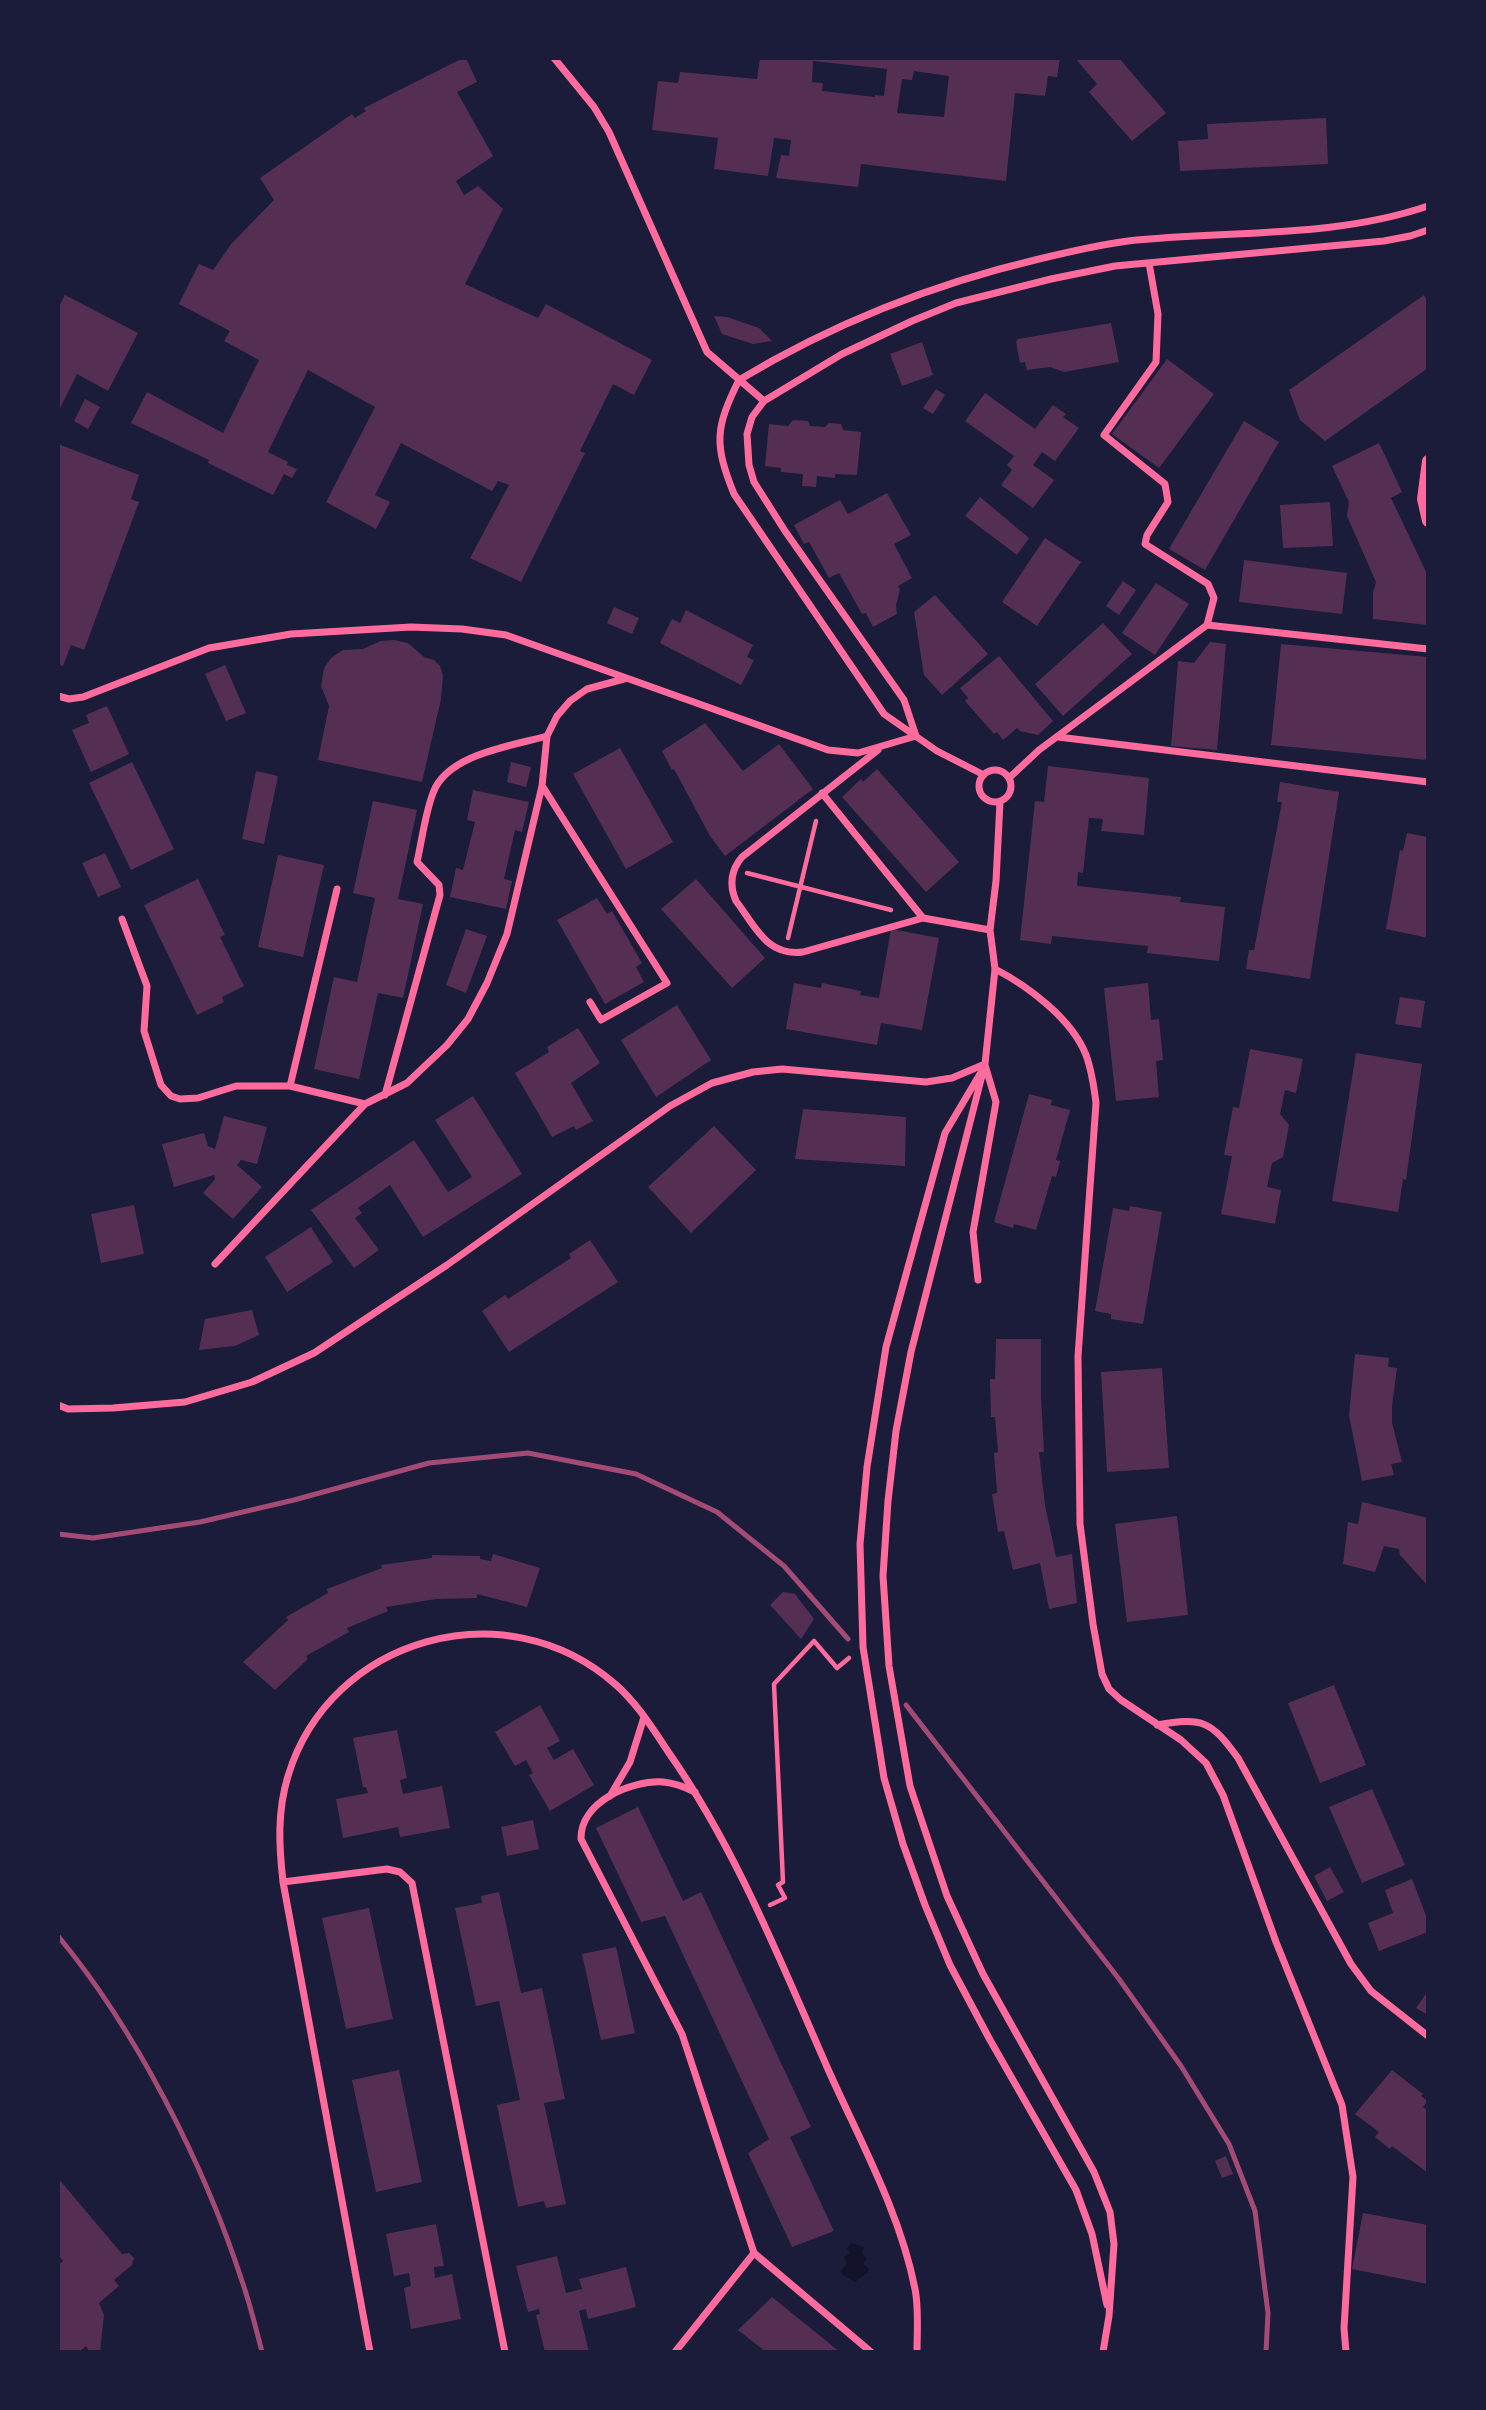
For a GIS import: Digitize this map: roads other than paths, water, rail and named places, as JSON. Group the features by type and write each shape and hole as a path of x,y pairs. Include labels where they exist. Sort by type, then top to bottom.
{"street":[{"path":"554,58 594,107 609,132 707,352 764,401"},
{"path":"984,775 937,751 884,714 734,494 721,463 719,438 724,410 739,380 797,346 903,300 1013,265 1128,242 1309,230 1357,224 1402,215 1428,206"},
{"path":"916,736 905,700 785,531 754,482 749,466 747,434 752,417 764,401 842,354 956,303 1115,266 1353,245 1410,236 1428,230"},
{"path":"1009,778 1057,736 1207,625 1214,597 1208,584 1145,544 1147,535 1168,502 1165,484 1104,435 1156,362 1158,314 1149,263"},
{"path":"1428,461 1423,499 1428,522"},
{"path":"1207,625 1428,649"},
{"path":"58,696 69,699 83,697 209,648 291,634 411,627 462,629 506,635 828,750 858,753 916,736"},
{"path":"215,1264 365,1104 407,1083 447,1045 468,1019 487,983 507,934 542,786 547,736 557,716 587,689 624,679"},
{"path":"385,1095 440,895 439,885 417,862 433,792 448,770 462,762 547,736"},
{"path":"1057,736 1428,782"},
{"path":"881,747 742,856 733,870 731,886 736,901 771,947 785,953 803,952 923,918 990,930"},
{"path":"997,770 1009,778 1010,792 1000,802 993,803 981,795 978,788 984,775 990,771 997,770"},
{"path":"542,786 667,982 601,1020 590,1002"},
{"path":"822,793 923,918"},
{"path":"1000,802 996,881 990,930 995,969 985,1064 911,1352 896,1431 883,1576 889,1666 910,1786 947,1896 983,1974 1094,2172 1110,2212 1114,2244 1110,2316 1103,2352"},
{"path":"289,1086 337,889"},
{"path":"122,919 147,986 144,1031 164,1090 171,1096 198,1098 236,1086 289,1086 365,1104"},
{"path":"995,969 1021,983 1070,1028 1085,1053 1093,1079 1096,1103 1078,1356 1080,1524 1102,1674 1109,1689 1121,1700 1181,1740 1206,1763 1223,1795 1276,1942 1342,2105 1353,2177 1344,2328 1346,2352"},
{"path":"978,1280 973,1232 996,1102 985,1064"},
{"path":"985,1064 946,1133 886,1347 867,1467 860,1544 863,1647 884,1778 903,1844 950,1965 1076,2190 1093,2234 1110,2316"},
{"path":"58,1411 185,1402 252,1382 314,1353 447,1265 670,1106 712,1083 753,1072 782,1069 926,1082 952,1078 985,1064"},
{"path":"58,1405 68,1409"},
{"path":"370,2352 283,1882 279,1827 282,1801 288,1774 311,1726 336,1695 367,1669 415,1644 468,1634 496,1634 524,1638 564,1651 600,1672 624,1693 644,1717 696,1792 758,1911 893,2214 916,2291 917,2352"},
{"path":"607,1799 630,1762 644,1717"},
{"path":"1157,1725 1195,1720 1207,1725 1224,1739 1238,1758 1351,1964 1371,1991 1428,2036"},
{"path":"696,1792 680,1786 648,1783 627,1788 590,1811 584,1819 581,1839 682,2034 754,2253 871,2352"},
{"path":"283,1882 387,1869 400,1872 412,1883 505,2352"},
{"path":"676,2352 754,2253"}],"railway":[{"path":"58,1534 93,1538 200,1522 294,1500 429,1463 528,1453 636,1474 717,1512 784,1566 848,1639"},
{"path":"906,1705 1119,1979 1181,2066 1229,2144 1255,2211 1268,2313 1266,2352"},
{"path":"58,1936 114,2013 188,2145 226,2236 248,2298 262,2352"}]}
